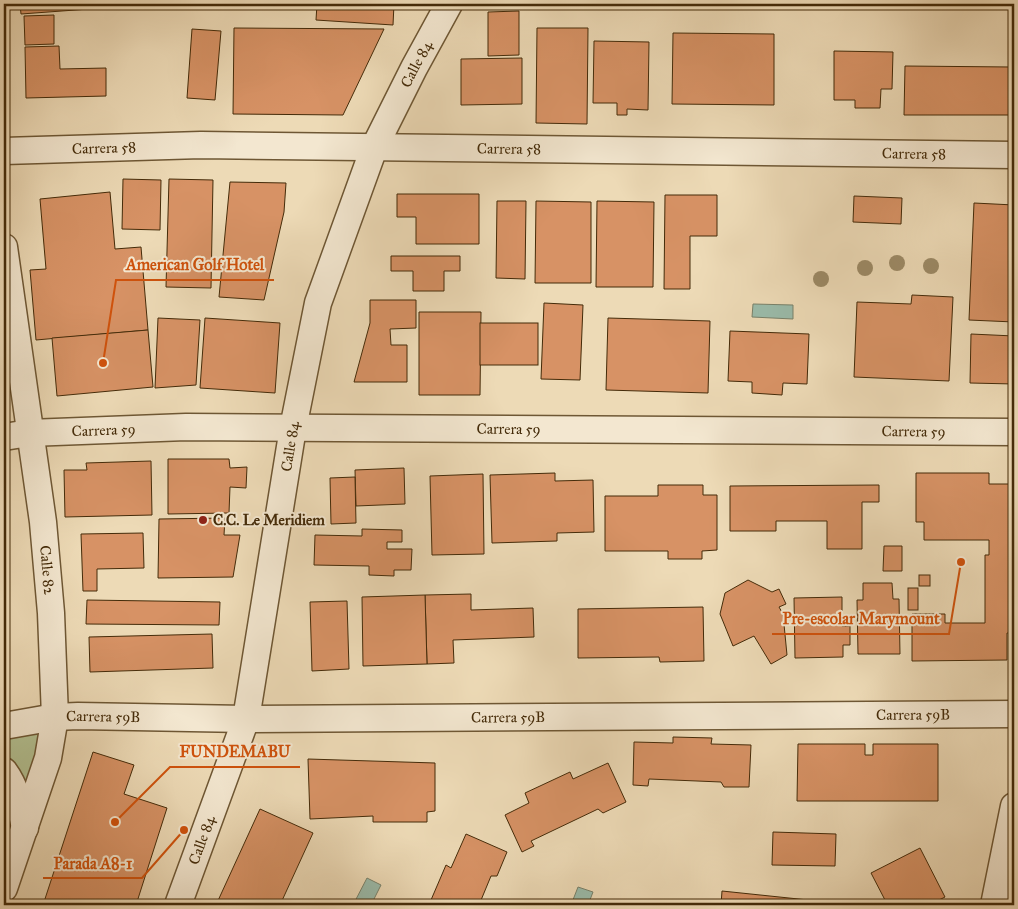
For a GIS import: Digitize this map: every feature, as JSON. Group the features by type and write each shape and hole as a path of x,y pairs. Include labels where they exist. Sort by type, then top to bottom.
{"street":[{"name":"Calle 84","path":"178,905 246,719 293,428 318,303 374,148 449,4"},
{"name":"Carrera 58","path":"4,151 201,145 1014,155"},
{"name":"Calle 82","path":"4,246 42,522 51,614 55,717 48,758 4,888"},
{"name":"Carrera 59","path":"4,437 29,433 186,427 1014,432"},
{"name":"Carrera 59B","path":"4,726 55,717 78,716 246,719 1014,714"},
{"path":"4,771 19,802 25,828"},
{"path":"994,905 1014,806"}],"green space":[{"path":"42,731 23,794 4,841 4,737"}],"shaded area":[{"path":"753,304 793,305 793,319 752,317"},
{"path":"367,878 381,885 371,905 353,905"},
{"path":"578,887 593,892 588,905 571,905"}],"building":[{"path":"20,4 89,4 89,9 21,14"},
{"path":"317,4 394,4 393,25 316,20"},
{"path":"535,4 590,4 590,8 535,6"},
{"path":"942,4 997,4 997,9 942,8"},
{"path":"519,11 519,55 488,56 488,12"},
{"path":"54,15 54,44 25,45 24,16"},
{"path":"234,28 384,29 343,115 233,114"},
{"path":"537,28 588,28 587,124 536,123"},
{"path":"192,29 221,31 215,100 187,98"},
{"path":"673,33 774,34 774,105 672,104"},
{"path":"594,41 649,42 648,110 627,109 627,115 617,115 617,103 593,103"},
{"path":"59,46 60,69 106,68 106,96 26,98 25,47"},
{"path":"834,51 893,52 892,89 881,89 880,108 855,108 855,100 834,100"},
{"path":"522,58 522,104 461,105 461,59"},
{"path":"905,66 1011,67 1011,115 904,115"},
{"path":"123,179 161,180 160,230 122,229"},
{"path":"169,179 213,180 211,288 166,287"},
{"path":"230,182 286,183 284,212 264,300 219,297"},
{"path":"110,192 115,249 141,247 148,330 36,340 30,270 46,269 40,199"},
{"path":"397,194 479,194 479,244 416,244 416,217 397,217"},
{"path":"665,195 717,195 717,236 690,236 690,289 664,289"},
{"path":"854,196 902,198 901,224 853,222"},
{"path":"497,201 526,201 525,279 496,278"},
{"path":"536,201 591,202 591,283 535,283"},
{"path":"597,201 654,202 653,287 596,287"},
{"path":"974,203 1014,205 1014,322 969,320"},
{"path":"391,256 460,256 460,271 444,271 444,291 413,291 413,271 391,271"},
{"path":"912,295 953,297 949,381 854,377 857,302 911,304"},
{"path":"370,300 416,300 416,328 390,329 391,345 407,345 407,382 354,382 370,323"},
{"path":"544,303 583,305 580,380 541,379"},
{"path":"419,312 481,312 480,395 419,395"},
{"path":"158,318 200,320 196,385 155,388"},
{"path":"205,318 280,323 275,393 200,388"},
{"path":"608,318 710,321 708,393 606,390"},
{"path":"480,323 538,323 538,365 480,365"},
{"path":"148,330 153,387 57,396 52,338"},
{"path":"730,331 809,334 807,384 783,383 782,395 752,393 752,382 728,381"},
{"path":"971,334 1014,336 1014,384 970,383"},
{"path":"168,459 229,459 230,468 247,467 246,488 230,487 229,513 168,514"},
{"path":"151,461 152,515 65,517 64,470 87,470 86,463"},
{"path":"404,468 405,504 356,506 355,470"},
{"path":"555,473 555,481 593,480 594,532 557,533 557,541 492,543 490,475"},
{"path":"916,473 989,473 989,484 1014,484 1014,633 1007,633 1007,660 912,661 912,614 945,614 945,623 985,623 985,555 989,555 989,540 924,540 924,522 916,522"},
{"path":"483,474 484,554 432,555 430,476"},
{"path":"355,477 356,523 331,524 330,478"},
{"path":"658,485 703,485 703,495 717,495 717,550 702,551 702,559 668,559 668,551 605,551 605,496 658,496"},
{"path":"879,485 879,502 862,502 862,549 827,549 827,521 776,521 776,531 730,531 730,486"},
{"path":"225,518 224,535 240,535 233,577 158,578 159,519"},
{"path":"362,529 402,530 402,542 387,542 387,549 412,549 411,570 394,570 394,576 369,575 369,566 314,565 315,535 362,536"},
{"path":"143,533 144,568 97,569 97,591 83,591 81,534"},
{"path":"884,546 902,546 902,571 883,571"},
{"path":"919,575 930,575 930,586 919,586"},
{"path":"748,580 772,592 779,589 786,604 779,607 783,614 787,655 771,664 754,636 733,646 720,614 725,593"},
{"path":"863,583 892,583 893,599 899,599 900,654 858,654 857,600 863,600"},
{"path":"908,588 918,588 918,610 908,610"},
{"path":"471,594 471,610 533,608 534,637 453,640 454,663 427,664 425,595"},
{"path":"425,595 427,664 363,666 362,597"},
{"path":"842,597 842,626 850,626 850,645 843,645 843,657 795,658 794,598"},
{"path":"87,600 220,602 219,625 86,624"},
{"path":"347,601 349,669 312,671 310,602"},
{"path":"703,607 704,661 660,662 659,657 578,658 578,609"},
{"path":"4,632 8,658 4,659"},
{"path":"212,634 213,668 90,672 89,637"},
{"path":"673,737 712,738 711,744 751,745 749,787 724,787 721,782 649,779 648,786 633,785 634,742 673,743"},
{"path":"798,744 865,744 865,755 873,755 873,744 938,744 938,801 797,801"},
{"path":"93,752 134,765 124,794 167,808 136,905 105,905 90,900 88,905 43,905"},
{"path":"308,759 435,763 435,811 427,812 427,822 373,822 373,816 310,819"},
{"path":"608,763 626,802 603,813 598,809 531,841 534,846 522,852 505,815 529,803 525,793 570,772 573,779"},
{"path":"260,809 313,833 280,905 216,905"},
{"path":"773,832 836,834 835,866 772,865"},
{"path":"466,834 507,852 497,876 491,876 479,905 443,905 431,900 446,865 451,868"},
{"path":"920,848 945,897 929,905 876,905 885,900 871,873"},
{"path":"722,891 808,900 808,905 721,905"}],"place":[{"name":"American Golf Hotel","path":"103,363"},
{"name":"C.C. Le Meridiem","path":"203,520"},
{"name":"Pre-escolar Marymount","path":"961,562"},
{"name":"FUNDEMABU","path":"115,822"},
{"name":"Parada A8-1","path":"184,830"}]}
